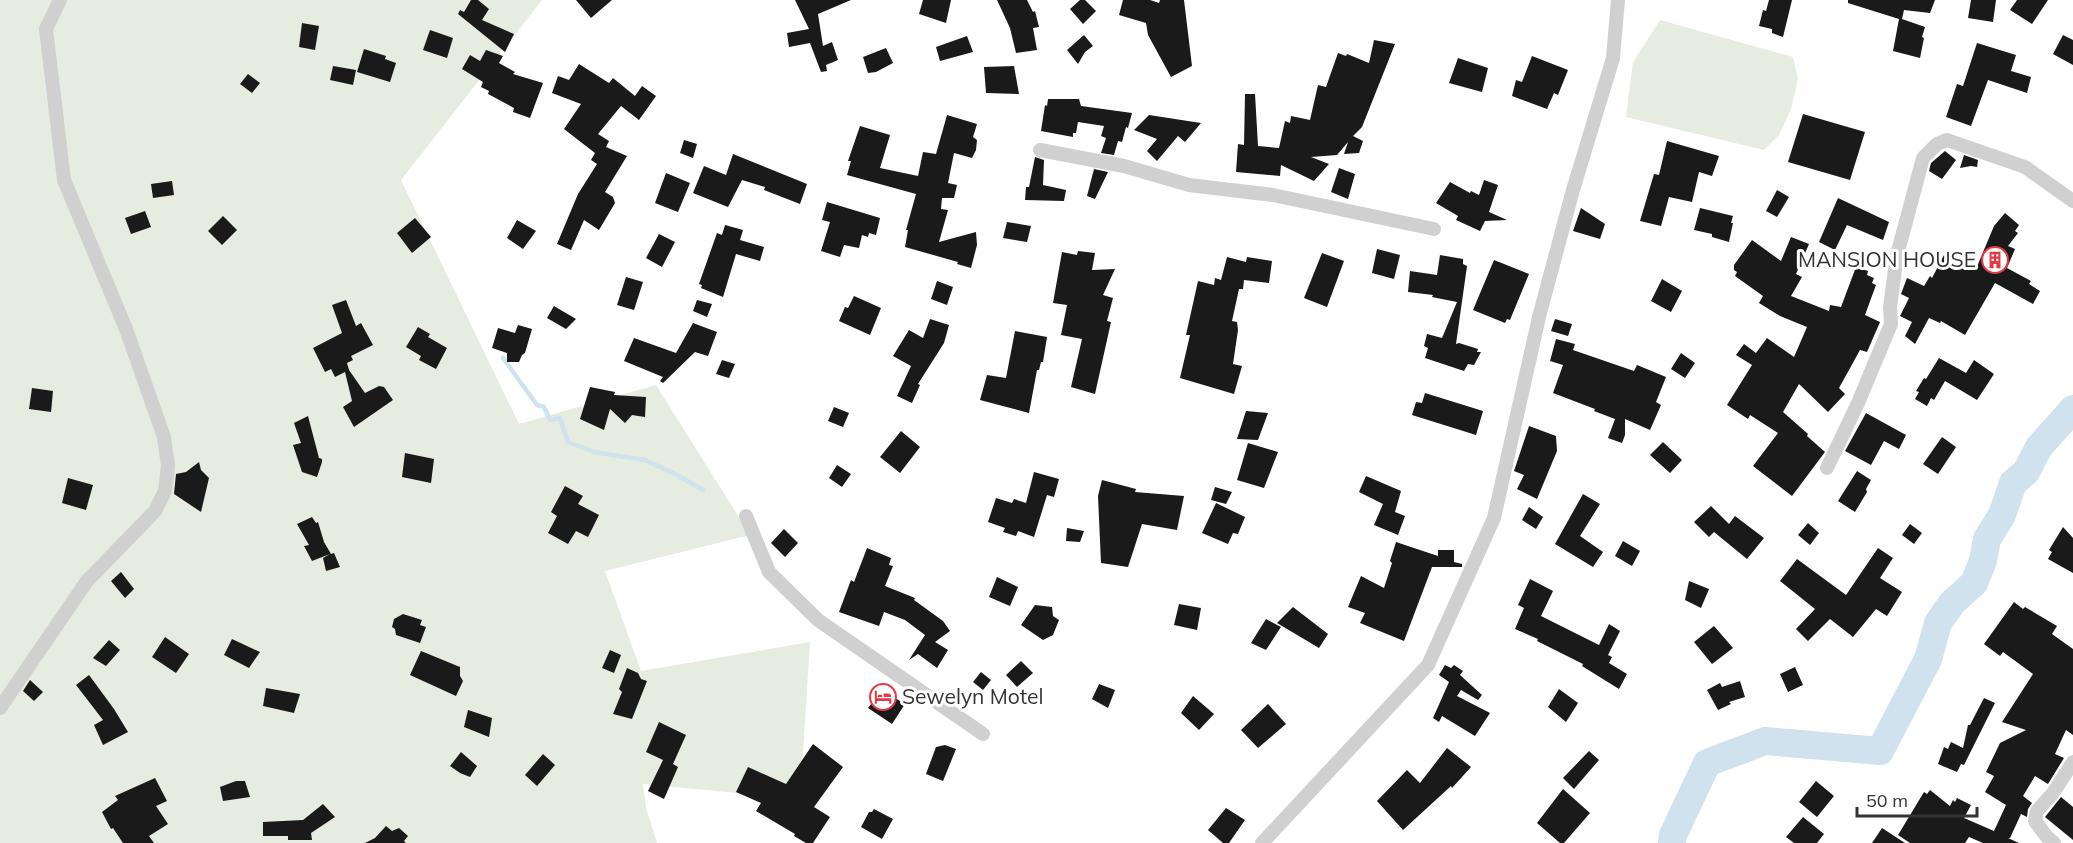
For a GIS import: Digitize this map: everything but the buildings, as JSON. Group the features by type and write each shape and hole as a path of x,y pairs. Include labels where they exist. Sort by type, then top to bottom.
{"street":[{"path":"0,708 87,580 155,511 165,491 168,466 164,437 126,329 64,180 46,29 60,0"},
{"path":"1262,843 1428,665 1494,519 1539,317 1613,58 1618,0"},
{"path":"1827,468 1858,403 1891,324 1890,307 1897,255 1923,158 1937,144 1947,140 2025,167 2073,201"},
{"path":"1040,150 1124,166 1189,185 1273,195 1434,229"},
{"path":"746,516 769,572 818,620 983,734"},
{"path":"2054,843 2035,821 2037,811 2054,793 2073,762"}],"shaded area":[{"path":"0,0 542,0 401,180 519,424 656,385 750,535 605,571 641,671 810,642 800,799 643,784 646,808 657,843 0,843"},
{"path":"1660,20 1793,57 1798,79 1791,109 1779,135 1764,150 1626,117 1633,62"}],"waterway":[{"path":"503,358 537,405 544,407 550,420 560,418 568,442 594,452 645,460 703,490"},
{"path":"1672,843 1673,835 1707,763 1765,741 1880,751 1928,659 1938,623 1952,603 1974,583 1983,561 1987,539 2002,515 2013,483 2026,472 2039,447 2073,409"}],"place":[{"name":"MANSION HOUSE","path":"1995,260"},
{"name":"Sewelyn Motel","path":"883,697"}]}
